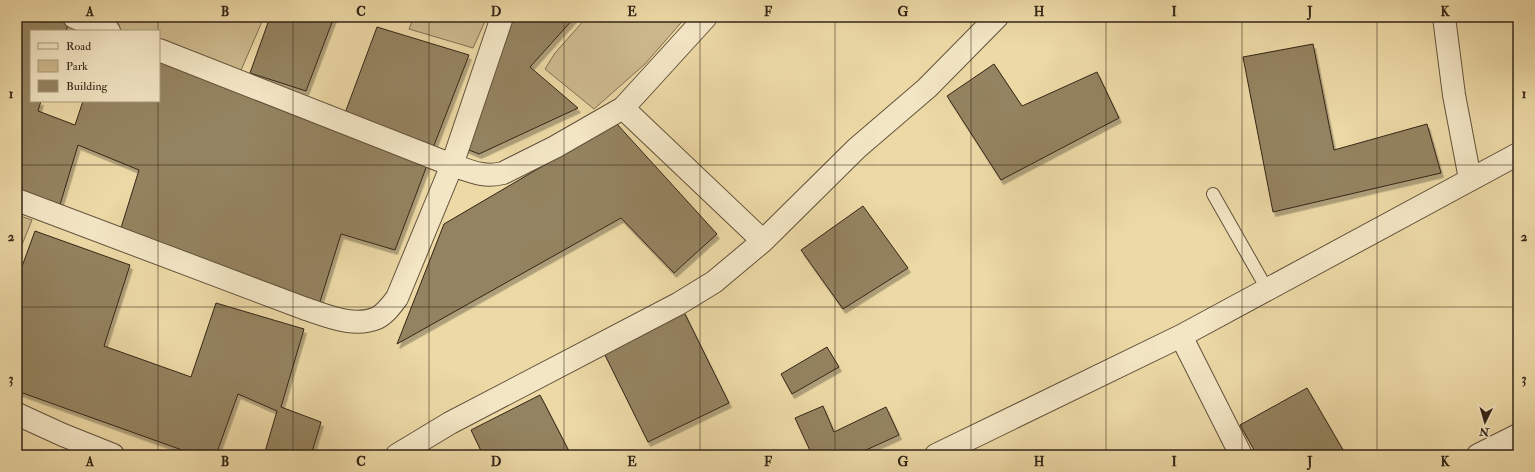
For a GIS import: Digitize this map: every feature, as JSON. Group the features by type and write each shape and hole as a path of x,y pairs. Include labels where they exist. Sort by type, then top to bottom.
{"street":[{"path":"74,17 106,30"},
{"path":"17,200 306,309 351,322 364,322 377,318 387,310 397,298 452,165 502,17"},
{"path":"160,50 452,165 479,175 494,176 555,147 623,108 706,17"},
{"path":"1444,17 1454,95 1470,180"},
{"path":"397,455 450,424 678,304 714,282 763,241 857,148 927,88 988,20"},
{"path":"623,108 763,241"},
{"path":"936,455 1181,336 1518,154"},
{"path":"1181,336 1240,455"},
{"path":"17,414 112,455"},
{"path":"1478,455 1518,435"}],"lane":[{"path":"1213,194 1267,289"}],"green space":[{"path":"86,17 264,17 239,75 160,45 160,30 120,30"},
{"path":"414,17 487,17 473,48 409,29"},
{"path":"587,17 686,17 645,64 594,109 545,69 555,53"},
{"path":"17,215 32,220 17,257"}],"building":[{"path":"17,17 51,17 68,24 66,30 30,30 30,102 41,102 38,111 75,125 83,102 160,102 160,59 429,160 395,250 341,234 319,305 120,231 139,170 78,145 59,208 17,191"},
{"path":"270,17 334,17 306,91 250,73"},
{"path":"512,17 575,17 530,67 578,108 479,154 464,148"},
{"path":"377,27 469,55 433,148 345,113"},
{"path":"1313,44 1334,150 1427,124 1441,173 1273,212 1243,57"},
{"path":"994,64 1022,106 1097,72 1119,118 1001,180 947,96"},
{"path":"616,123 717,234 674,273 621,218 397,344 444,224"},
{"path":"863,206 908,268 843,309 801,250"},
{"path":"35,231 130,265 104,346 191,377 216,303 304,329 281,407 321,422 311,455 264,455 277,411 238,394 216,455 196,455 17,391 17,280"},
{"path":"683,310 729,403 648,442 602,349"},
{"path":"827,347 839,367 792,394 781,374"},
{"path":"1307,388 1346,455 1257,455 1240,425"},
{"path":"540,395 571,455 483,455 471,430"},
{"path":"823,406 834,432 886,407 899,435 855,455 812,455 795,418"}]}
